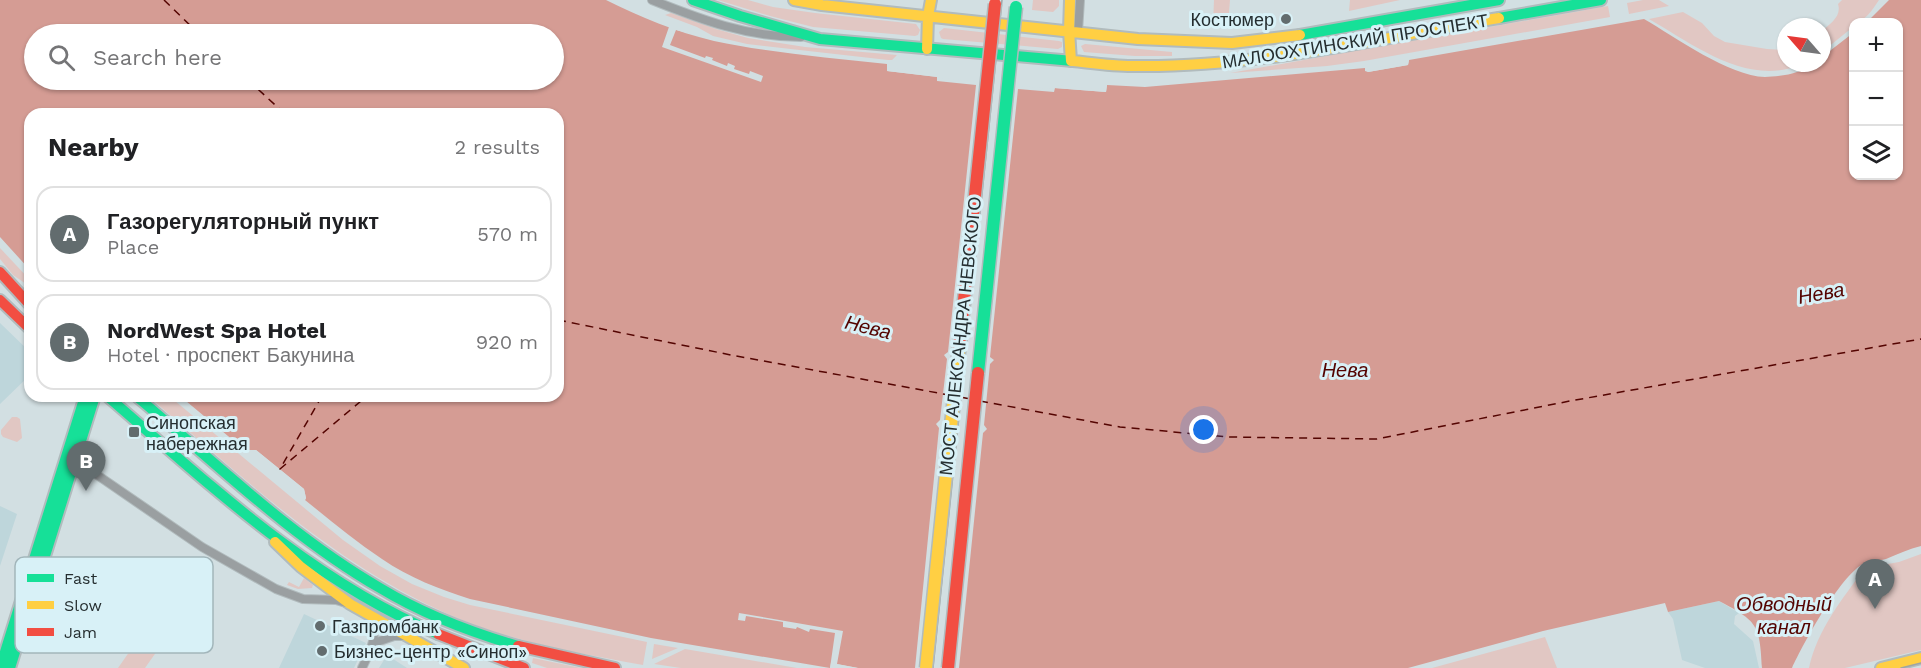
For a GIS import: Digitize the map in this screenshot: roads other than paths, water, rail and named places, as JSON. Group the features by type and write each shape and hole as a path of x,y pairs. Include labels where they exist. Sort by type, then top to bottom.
{"main road":[{"name":"МАЛООХТИНСКИЙ ПРОСПЕКТ","path":"693,0 814,38 1131,66 1268,58 1601,0"},
{"name":"МАЛООХТИНСКИЙ ПРОСПЕКТ","path":"794,0 1074,32 1189,42 1232,43 1263,40 1499,0"},
{"path":"927,49 932,16 931,0"},
{"path":"1070,0 1074,32 1071,61"},
{"name":"МОСТ АЛЕКСАНДРА НЕВСКОГО","path":"926,668 995,2"},
{"name":"МОСТ АЛЕКСАНДРА НЕВСКОГО","path":"948,668 1016,3"},
{"path":"0,272 24,298"},
{"path":"0,300 24,323"},
{"path":"42,557 70,461 84,402"},
{"path":"38,557 93,402"},
{"path":"114,402 267,532 346,586 405,619 524,668"},
{"path":"143,402 287,524 328,555 378,587 435,616 497,640 558,657 615,668"},
{"path":"267,532 281,549 301,567 350,604 464,668"},
{"path":"0,668 15,624"},
{"path":"10,668 15,651"},
{"path":"1881,668 1921,658"}],"street":[{"path":"652,0 700,20 750,33 775,37 814,38"},
{"path":"1074,32 1080,0"},
{"path":"70,461 87,468 170,527 216,556 276,589 303,599 336,600 350,604"},
{"path":"362,668 374,643 372,616"},
{"path":"374,643 394,636 407,637"}],"water":[{"name":"Нева","path":"0,0 606,0 672,29 714,41 800,55 887,64 887,71 938,77 937,80 1054,91 1054,88 1106,92 1107,85 1145,87 1365,68 1368,72 1408,65 1409,60 1644,19 1719,63 1751,75 1773,77 1796,72 1831,72 1831,50 1849,36 1849,180 1903,180 1903,18 1871,18 1889,0 1921,0 1921,546 1886,559 1867,562 1857,568 1825,609 1792,668 1762,668 1760,642 1754,625 1749,619 1719,601 1668,612 1665,603 1543,631 1408,668 858,668 831,663 830,668 651,638 470,599 425,582 392,566 352,538 305,500 304,489 256,450 246,451 187,402 564,402 564,108 24,108 24,263 0,237"}],"tram line":[{"path":"933,668 1002,0"},
{"path":"1901,668 1921,663"}],"place":[{"name":"Костюмер","path":"1286,19"},
{"name":"Синопская набережная","path":"134,432"},
{"name":"NordWest Spa Hotel","path":"86,491"},
{"name":"Газорегуляторный пункт","path":"1875,609"},
{"name":"Газпромбанк","path":"320,626"},
{"name":"Бизнес-центр «Синоп»","path":"322,651"}],"water label":[{"name":"Обводный канал","path":"1784,616"}]}
